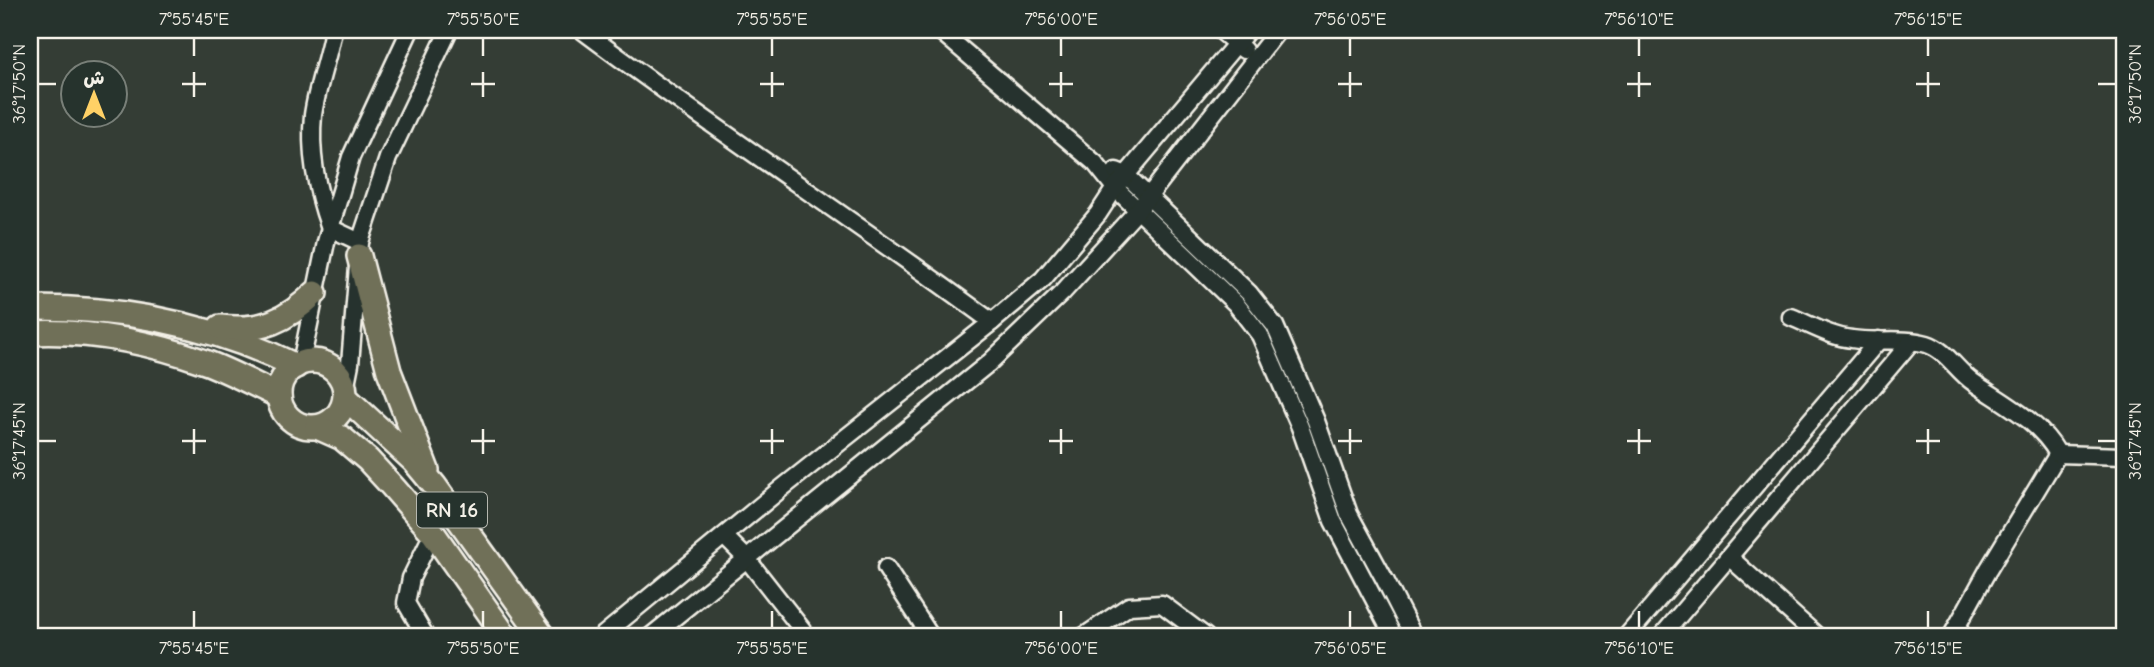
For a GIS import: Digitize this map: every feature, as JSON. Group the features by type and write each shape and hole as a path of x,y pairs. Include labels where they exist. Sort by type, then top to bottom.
{"highway":[{"path":"360,249 389,371 434,485"},
{"path":"30,308 105,310 183,323 247,329 263,326 296,311 315,293"},
{"path":"183,323 256,346 299,364 315,362 329,366 339,375 345,393 343,405 335,418 317,427 303,426 291,420 282,409 279,396 285,375 299,364"},
{"path":"30,333 83,334 131,341 208,363 279,396"},
{"name":"RN 16","path":"345,393 414,461 434,485 543,637"},
{"name":"RN 16","path":"317,427 342,438 368,460 433,533 506,637"}],"street":[{"path":"333,30 313,114 314,172 330,228 360,249"},
{"path":"299,364 330,228 351,158 410,30"},
{"path":"345,393 360,249 388,158 449,30"},
{"path":"582,30 992,322"},
{"path":"939,30 1095,163 1115,188 1236,304 1260,335 1300,427 1333,521 1394,637"},
{"path":"1220,30 1254,58"},
{"path":"601,637 1043,279 1098,214 1115,188 1248,30"},
{"path":"650,637 989,363 1062,293 1138,210 1278,30"},
{"path":"1095,163 1126,175 1248,293 1275,326 1316,421 1349,514 1414,637"},
{"path":"1791,317 1832,335 1852,340 1911,342 1937,348 1973,382 2035,425 2049,438 2058,454"},
{"path":"1626,637 1879,341"},
{"path":"1661,637 1911,342"},
{"path":"2058,454 2124,456"},
{"path":"1951,637 2058,454"},
{"path":"426,637 406,603 411,578 433,533"},
{"path":"724,536 747,559 808,637"},
{"path":"1729,557 1818,637"},
{"path":"886,568 931,637"},
{"path":"1083,637 1129,606 1162,604 1206,637"}]}
